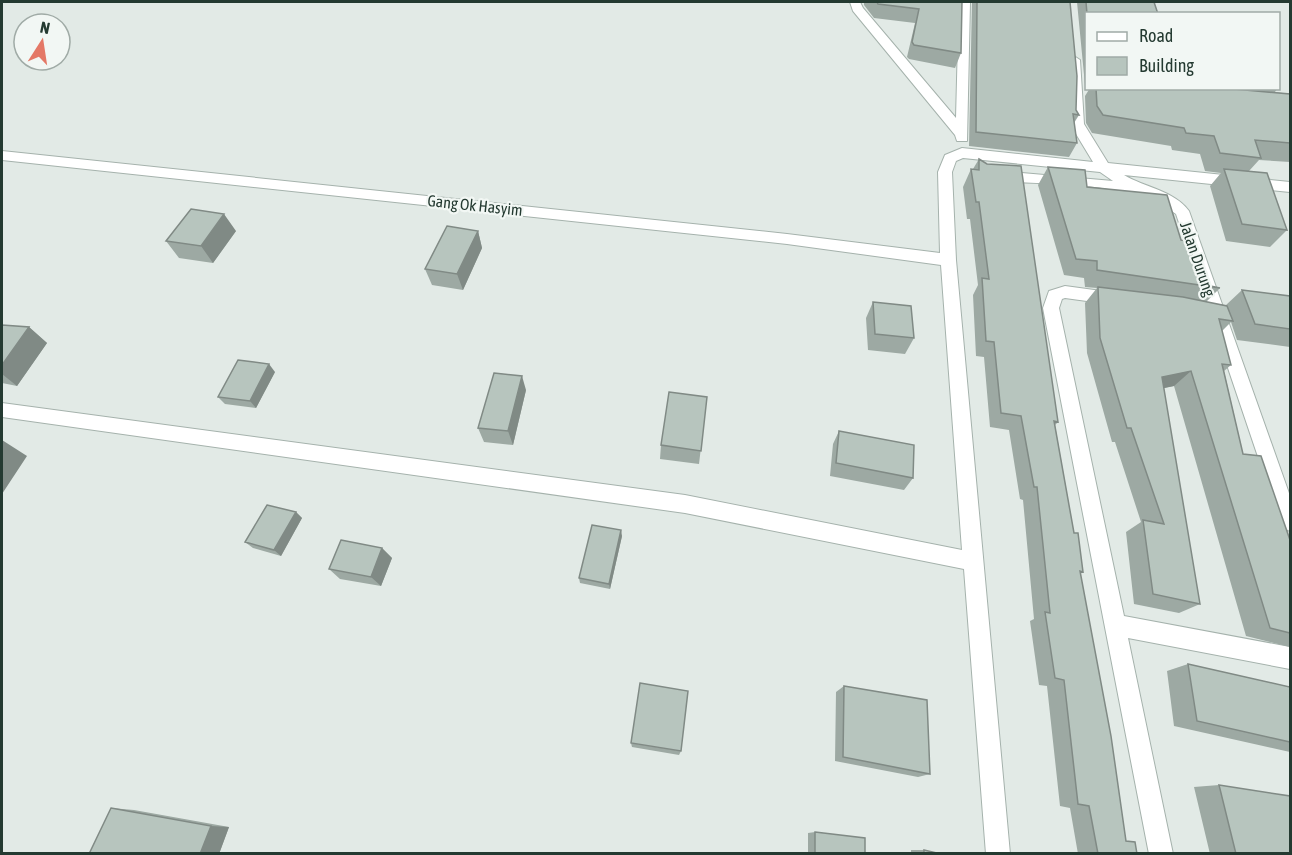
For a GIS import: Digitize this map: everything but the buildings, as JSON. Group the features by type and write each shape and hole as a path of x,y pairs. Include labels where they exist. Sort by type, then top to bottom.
{"street":[{"path":"855,2 857,9 962,143 1104,168 1290,187"},
{"path":"965,2 962,143 950,158 945,172 948,260 998,854"},
{"name":"Jalan Durung","path":"1073,46 1083,91 1077,124 1104,168 1135,188 1164,198 1182,211 1290,522"},
{"name":"Gang Ok Hasyim","path":"2,155 775,238 948,260"},
{"path":"990,175 1135,188"},
{"path":"1134,301 1065,292 1056,295 1051,308 1161,854"},
{"path":"1198,311 1218,315"},
{"path":"2,410 685,504 975,562"},
{"path":"1115,625 1290,658"}]}
